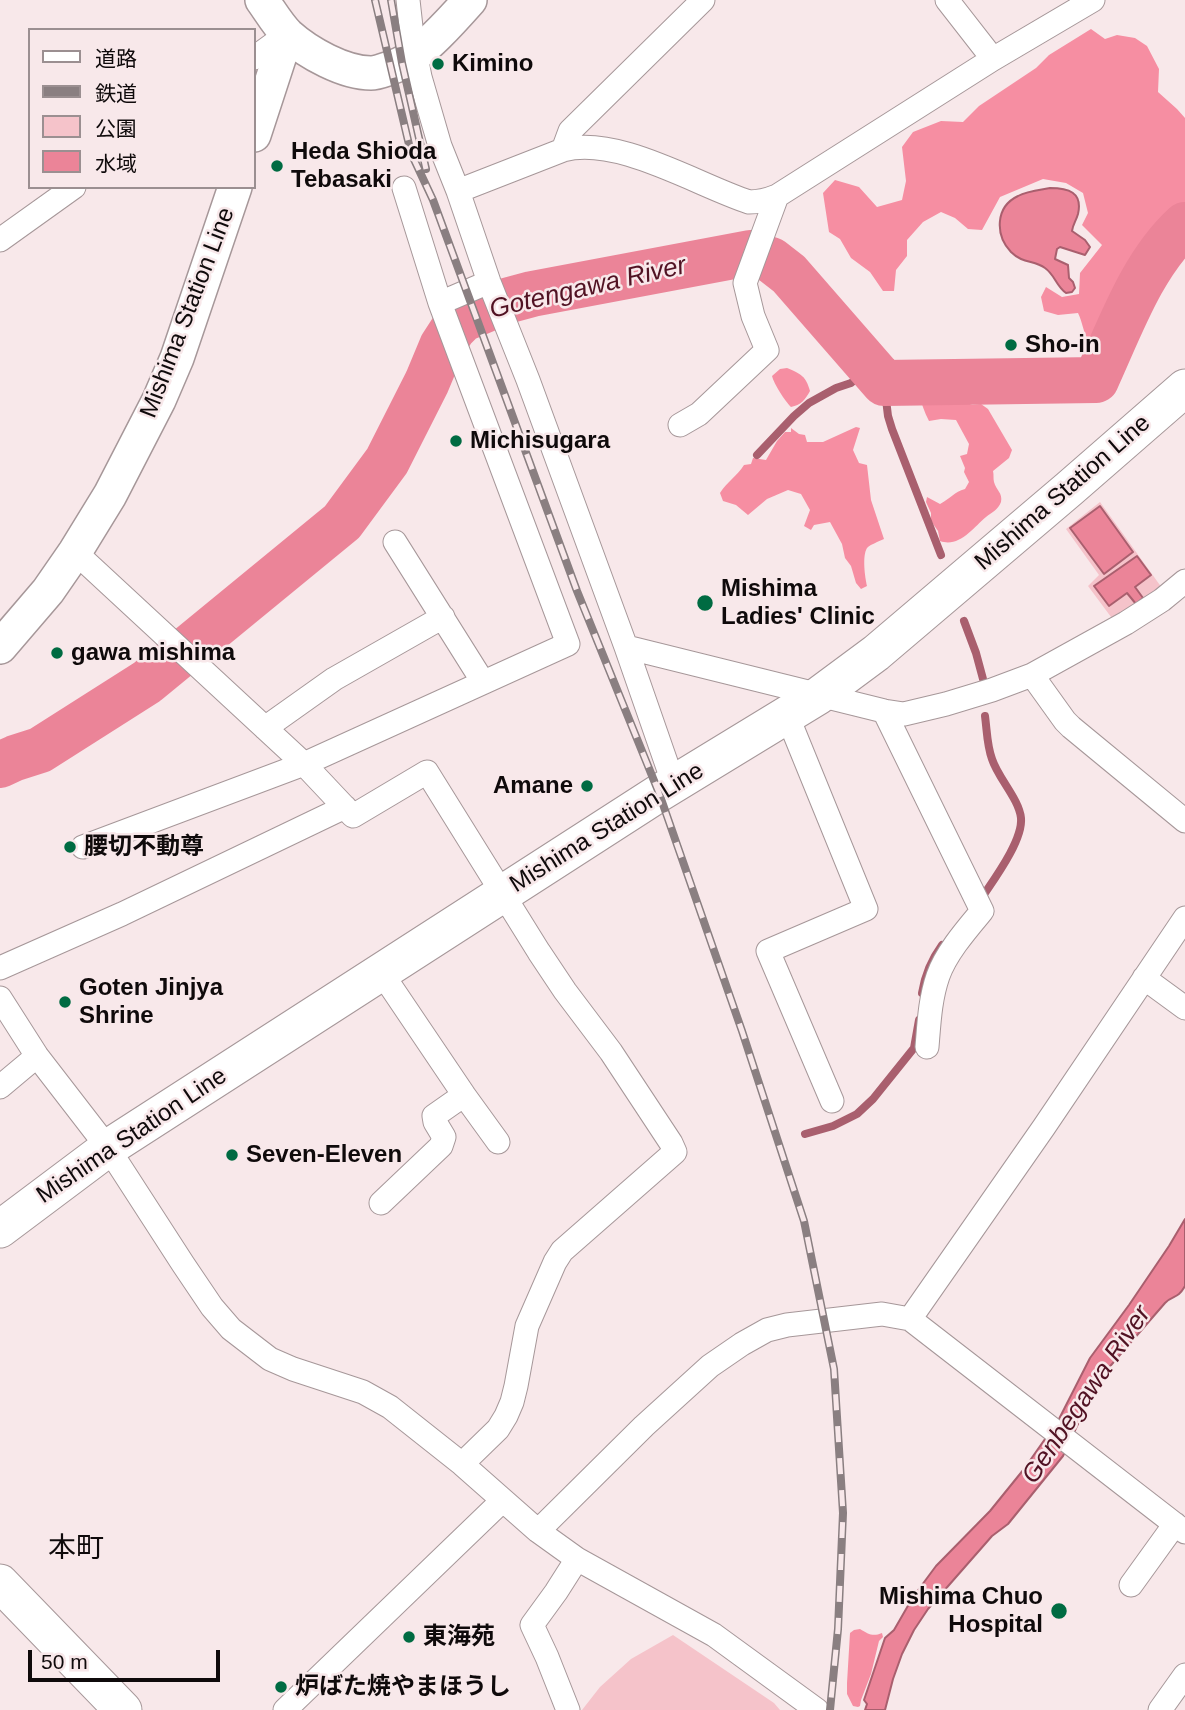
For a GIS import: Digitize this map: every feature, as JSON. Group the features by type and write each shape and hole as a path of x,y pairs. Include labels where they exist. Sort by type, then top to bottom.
{"main road":[{"path":"262,0 287,34 315,54 355,71 374,73 402,63 416,53 470,0"},
{"path":"256,129 287,34"},
{"name":"Mishima Station Line","path":"0,648 48,591 75,552 110,495 159,400 177,358 234,189"},
{"name":"Mishima Station Line","path":"0,1228 108,1148 674,785 818,696 876,653 1185,388"},
{"path":"0,1583 123,1710"}],"street":[{"path":"408,0 412,36 432,120 674,785"},
{"path":"563,150 570,131 703,0"},
{"path":"947,0 993,59"},
{"path":"458,191 563,150 585,146 619,151 749,202 758,202 776,196 993,59 1093,0"},
{"path":"256,57 287,34"},
{"path":"83,847 304,764 568,644 440,303 404,188"},
{"path":"0,240 71,189"},
{"path":"680,425 699,414 766,350 753,316 745,283 776,196"},
{"path":"440,303 491,286"},
{"path":"395,542 484,681"},
{"path":"75,552 304,764 353,816 428,772 538,952 617,1062 675,1152 562,1251 527,1326 516,1386 506,1416 498,1429 462,1464"},
{"path":"626,647 818,696 904,713 947,704 1032,676 1126,623 1185,582"},
{"path":"265,728 334,679 443,617"},
{"path":"1032,676 1071,727 1185,821"},
{"path":"884,711 982,911 939,974 931,1000 928,1047"},
{"path":"787,715 866,909 768,951 832,1101"},
{"path":"0,968 122,914 345,807"},
{"path":"910,1320 1185,918"},
{"path":"381,972 498,1142"},
{"path":"1144,978 1185,1008"},
{"path":"0,998 37,1056 108,1148 212,1307 231,1329 270,1359 363,1392 390,1407 462,1464 538,1531 577,1559 714,1635 817,1710"},
{"path":"0,1087 37,1056"},
{"path":"381,1203 440,1146 444,1137 434,1116 464,1095"},
{"path":"538,1531 644,1426 710,1366 742,1344 767,1330 787,1325 882,1314 910,1320 1180,1528 1131,1585"},
{"path":"285,1710 503,1500"},
{"path":"568,1710 532,1625 577,1559"},
{"path":"1160,1710 1185,1675"}],"green space":[{"path":"1100,502 1162,588 1114,621 1088,586 1099,575 1066,529"},
{"path":"673,1635 774,1703 780,1710 582,1710 600,1687 631,1659"}],"shaded area":[{"path":"1091,29 1105,39 1117,35 1135,38 1147,46 1159,69 1158,92 1185,118 1185,217 1175,229 1158,240 1109,330 1096,331 1089,341 1078,313 1058,315 1044,311 1041,297 1046,287 1062,297 1079,294 1080,273 1102,245 1082,225 1088,213 1083,193 1066,183 1043,179 1000,197 982,230 968,229 955,218 941,212 923,222 907,240 907,256 896,270 894,291 883,291 870,272 851,258 840,239 829,232 823,193 835,180 859,187 877,207 902,200 906,181 902,147 913,132 941,121 963,122 979,106 1036,68 1049,55"},
{"path":"787,368 802,376 810,391 802,402 791,407 772,376 780,369"},
{"path":"921,388 934,391 951,403 961,400 972,405 981,404 988,409 1012,450 1009,458 993,471 994,482 1001,496 1000,505 965,536 953,542 940,541 926,502 927,497 940,504 965,489 969,482 960,456 967,454 969,444 956,420 929,421 918,394"},
{"path":"856,427 860,428 853,450 859,463 867,465 871,500 884,539 867,548 865,552 867,586 861,589 830,522 814,525 811,530 804,526 810,510 801,494 788,490 767,499 748,515 736,505 723,501 720,493 744,465 751,464 753,458 766,460 777,441 785,432 791,432 791,428 805,435 807,442 823,442"},
{"path":"860,1629 876,1635 882,1633 883,1637 879,1641 871,1674 858,1707 853,1706 847,1694 847,1683 850,1633"}],"water":[{"path":"1050,188 1068,190 1076,196 1079,207 1072,231 1090,247 1085,255 1060,247 1057,249 1055,259 1068,265 1069,278 1075,288 1072,292 1066,293 1045,268 1011,252 1000,230 1001,214 1010,201 1025,193"},
{"path":"1100,506 1133,552 1104,574 1070,528"},
{"path":"1137,556 1151,575 1135,587 1143,598 1136,604 1127,593 1109,606 1094,586"},
{"name":"Genbegawa River","path":"1185,1219 1185,1286 1178,1295 1165,1303 1099,1379 1063,1456 1008,1524 992,1536 928,1609 902,1654 885,1710 865,1710 867,1704 864,1700 885,1638 894,1630 913,1597 936,1566 990,1511 1024,1469 1059,1419 1090,1358 1129,1305"}],"waterway":[{"name":"Gotengawa River","path":"0,765 40,750 147,682 342,522 387,461 442,346 463,319 506,301 532,294 750,253 771,260 789,274 884,383 1096,380 1144,277 1156,258 1185,225"},
{"path":"757,455 809,403 851,383 870,367"},
{"path":"884,383 892,429 941,555"},
{"path":"964,621 983,679"},
{"path":"983,896 1013,848 1021,818 1016,803 992,759 985,716"},
{"path":"922,993 929,968 942,945"},
{"path":"805,1134 833,1126 857,1114 873,1099 914,1048 919,1020"}],"railway":[{"path":"375,0 411,153 433,200 577,591 659,793 742,1031 804,1221 834,1369 843,1513 838,1629 830,1710"},
{"path":"391,0 426,169"}],"place":[{"name":"Kimino","path":"438,64"},
{"name":"Heda Shioda Tebasaki","path":"277,166"},
{"name":"Sho-in","path":"1011,345"},
{"name":"Michisugara","path":"456,441"},
{"name":"Mishima Ladies' Clinic","path":"705,603"},
{"name":"gawa mishima","path":"57,653"},
{"name":"Amane","path":"587,786"},
{"name":"腰切不動尊","path":"70,847"},
{"name":"Goten Jinjya Shrine","path":"65,1002"},
{"name":"Seven-Eleven","path":"232,1155"},
{"name":"Mishima Chuo Hospital","path":"1059,1611"},
{"name":"東海苑","path":"409,1637"},
{"name":"炉ばた焼やまほうし","path":"281,1687"}],"district":[{"name":"本町","path":"76,1549"}]}
